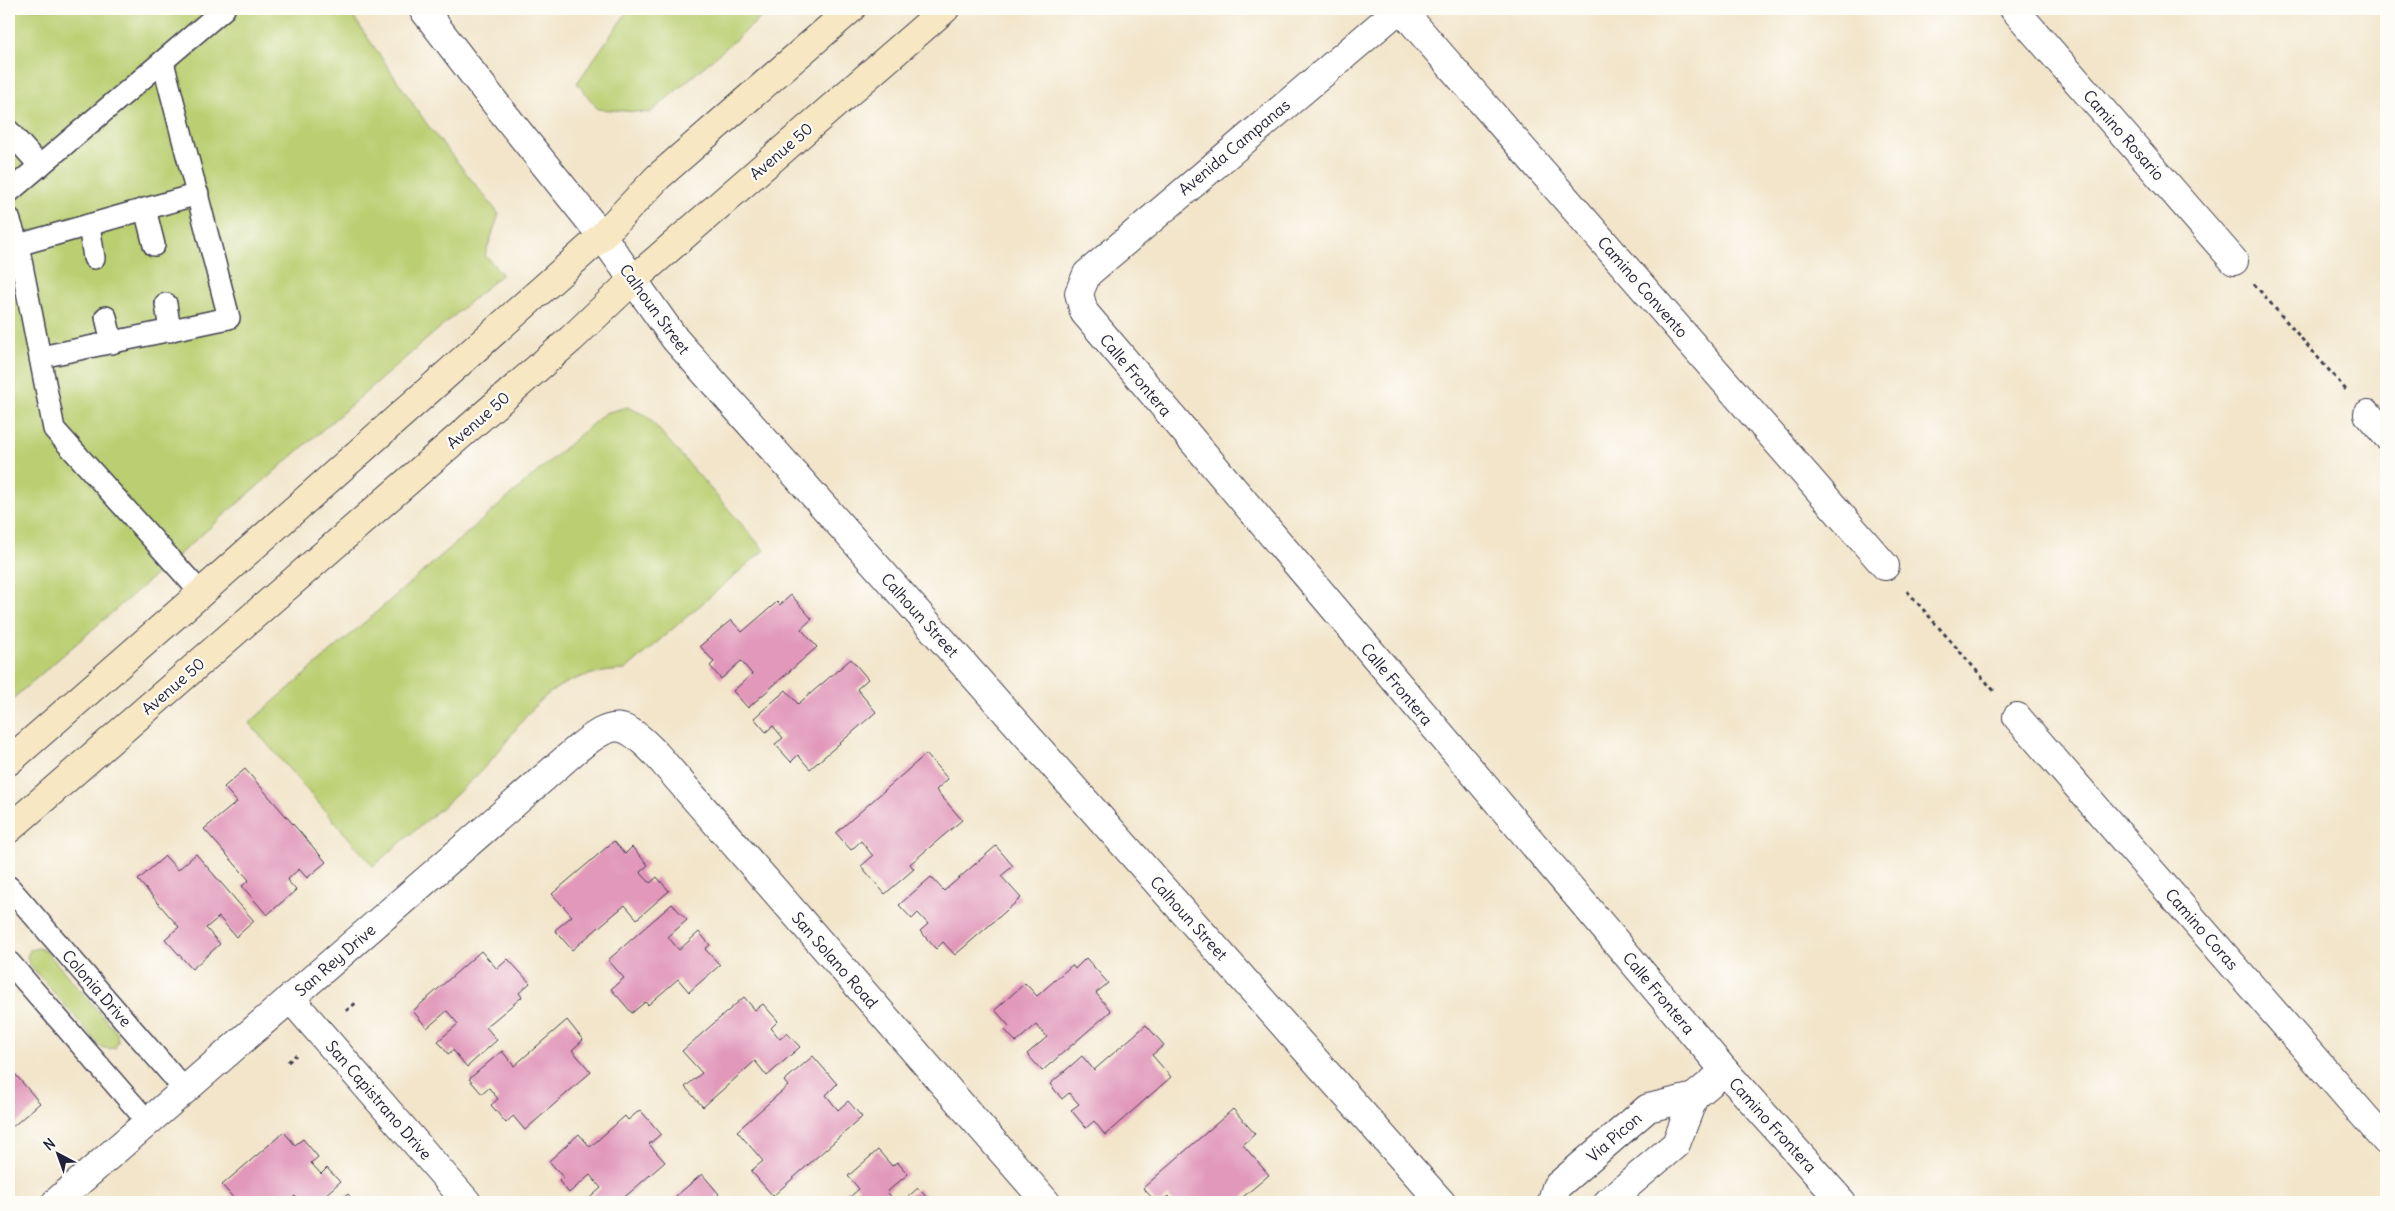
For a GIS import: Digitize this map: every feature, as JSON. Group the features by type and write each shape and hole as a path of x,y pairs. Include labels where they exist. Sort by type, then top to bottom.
{"main road":[{"path":"9,761 201,594 602,236 658,177 851,9"},
{"name":"Avenue 50","path":"9,829 571,339 633,280 945,9"}],"street":[{"name":"Calhoun Street","path":"423,9 496,104 602,236 674,339 1441,1202"},
{"name":"Avenida Campanas","path":"1079,293 1087,274 1106,255 1400,9"},
{"name":"Camino Convento","path":"1400,9 1885,566"},
{"name":"Camino Rosario","path":"2014,9 2234,261"},
{"name":"Calle Frontera","path":"1079,293 1084,312 1101,334 1725,1071"},
{"path":"2368,414 2386,435"},
{"name":"Camino Coras","path":"2017,717 2386,1141"},
{"name":"San Rey Drive","path":"56,1202 577,749 599,731 618,726"},
{"name":"San Solano Road","path":"618,726 637,734 656,754 1046,1202"},
{"name":"San Capistrano Drive","path":"290,998 467,1202"},
{"name":"Via Picon","path":"1552,1202 1556,1187 1648,1108 1694,1097 1725,1071"},
{"name":"Camino Frontera","path":"1725,1071 1842,1202"},
{"name":"Via Picon","path":"1608,1202 1676,1144 1694,1097"}],"lane":[{"path":"9,192 224,9"},
{"path":"40,357 229,318 163,62"},
{"path":"9,131 40,166"},
{"path":"18,245 198,194"},
{"path":"145,209 154,245"},
{"path":"9,218 18,245 54,430 201,594"},
{"path":"88,225 94,258"},
{"path":"166,304 170,331"},
{"path":"106,317 112,343"},
{"name":"Colonia Drive","path":"9,887 185,1090"},
{"path":"9,962 148,1122"}],"path":[{"path":"2234,261 2368,414"},
{"path":"1885,566 2017,717"}],"green space":[{"path":"9,9 348,9 429,127 499,214 485,255 502,274 9,702"},
{"path":"629,9 771,9 650,113 598,109 577,83"},
{"path":"627,407 647,416 764,550 625,670 594,674 570,681 552,692 536,705 493,758 474,778 373,866 249,723 605,413"},
{"path":"38,948 46,951 117,1033 118,1041 115,1048 101,1047 30,965 27,957 30,950"}],"building":[{"path":"791,595 812,619 801,629 817,647 748,708 733,691 752,674 741,661 721,679 710,666 714,662 700,646 731,620 742,632 777,602 780,605"},
{"path":"851,659 868,679 857,689 876,712 810,769 798,755 791,762 775,744 783,738 773,726 766,732 754,718 786,690 798,704"},
{"path":"926,754 948,779 936,790 962,820 910,864 914,869 885,894 861,866 873,856 861,841 851,850 836,833"},
{"path":"245,769 326,862 307,878 299,869 287,880 296,890 267,915 242,886 249,880 204,829 237,802 224,787"},
{"path":"614,841 625,854 632,847 648,865 640,872 650,883 657,877 669,891 637,919 625,905 572,950 555,930 572,916 552,894"},
{"path":"996,846 1013,866 1001,876 1021,898 955,955 943,942 936,949 920,931 928,924 918,913 912,919 899,905 931,877 944,891"},
{"path":"196,854 254,921 236,937 219,917 206,928 220,944 192,969 165,939 179,927 138,880 165,856 178,870"},
{"path":"672,904 687,920 668,937 679,950 699,932 710,945 705,949 720,965 689,992 678,979 648,1005 645,1002 632,1013 611,989 624,978 608,960"},
{"path":"481,951 497,969 508,959 530,983 519,993 522,997 486,1027 497,1040 467,1067 453,1050 448,1054 438,1041 458,1024 447,1011 427,1028 413,1011"},
{"path":"1086,958 1108,983 1096,993 1111,1011 1042,1071 1027,1054 1047,1037 1036,1025 1016,1042 1005,1030 1009,1026 995,1010 1025,983 1037,996 1072,965 1075,969"},
{"path":"744,997 755,1010 763,1004 778,1021 771,1028 780,1039 787,1033 800,1047 767,1076 755,1061 703,1107 685,1087 702,1073 682,1051"},
{"path":"567,1020 583,1040 572,1050 591,1072 525,1130 513,1116 506,1123 491,1105 498,1099 489,1088 482,1094 469,1079 502,1051 514,1066"},
{"path":"1146,1025 1164,1045 1152,1055 1171,1077 1105,1135 1094,1121 1086,1128 1071,1110 1079,1104 1069,1093 1062,1099 1050,1084 1082,1056 1094,1070"},
{"path":"813,1056 837,1084 826,1095 838,1110 848,1101 862,1117 773,1196 751,1171 763,1161 737,1131 788,1086 784,1081"},
{"path":"9,1067 40,1103 11,1128 9,1124"},
{"path":"1233,1109 1255,1134 1243,1145 1269,1175 1237,1202 1174,1202 1168,1196 1161,1202 1156,1202 1143,1188"},
{"path":"640,1110 661,1134 649,1144 665,1162 619,1202 585,1202 601,1188 590,1175 569,1193 559,1181 563,1177 549,1161 579,1134 590,1147 625,1116 628,1120"},
{"path":"284,1132 295,1145 303,1139 318,1157 311,1163 321,1174 327,1168 340,1182 317,1202 300,1202 295,1196 288,1202 237,1202 222,1185"},
{"path":"878,1150 892,1166 897,1162 908,1174 887,1192 896,1202 844,1202 859,1189 848,1176"},
{"path":"702,1174 719,1194 710,1202 669,1202"},
{"path":"918,1188 931,1202 902,1202"},
{"path":"348,1194 355,1202 338,1202"}]}
